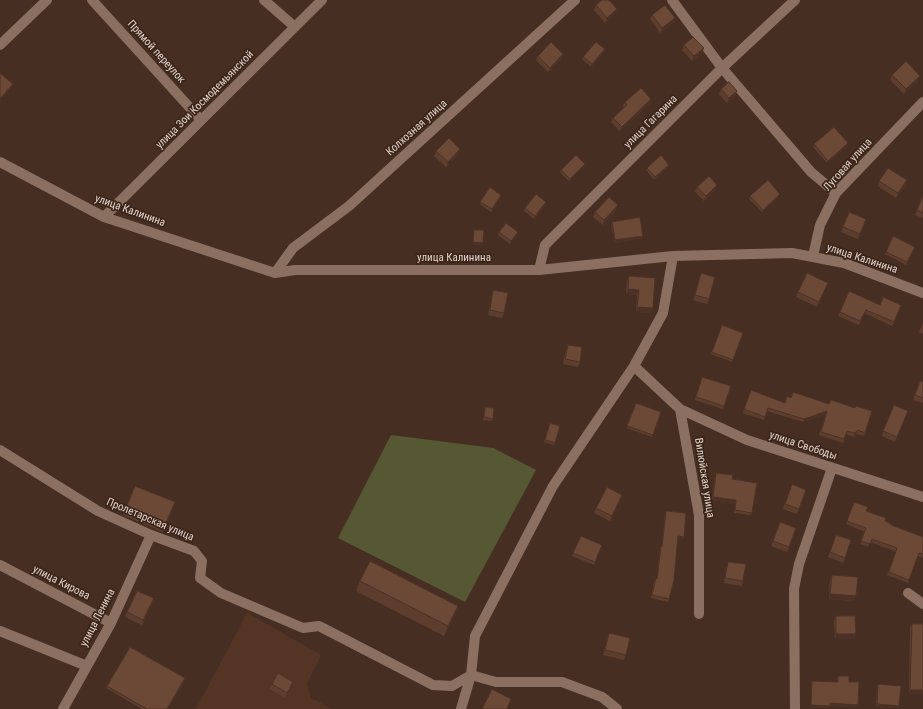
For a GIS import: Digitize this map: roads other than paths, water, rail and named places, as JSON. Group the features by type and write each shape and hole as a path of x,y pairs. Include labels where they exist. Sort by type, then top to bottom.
{"street":[{"path":"0,45 47,0"},
{"name":"Прямой переулок","path":"92,0 201,120"},
{"path":"264,0 295,27"},
{"name":"улица Зои Космодемьянской","path":"104,217 322,0"},
{"name":"Колхозная улица","path":"275,273 293,248 349,206 575,0"},
{"path":"672,0 722,68 812,172 836,193"},
{"name":"улица Гагарина","path":"539,270 545,245 722,68 795,0"},
{"name":"Луговая улица","path":"813,256 820,225 836,193 923,102"},
{"name":"улица Калинина","path":"0,162 104,217 275,273 294,270 539,270 673,256 792,253 844,263 923,294"},
{"path":"461,709 471,675 475,636 553,486 634,366 663,313 673,256"},
{"path":"634,366 680,409"},
{"name":"улица Свободы","path":"680,409 747,440 923,497"},
{"name":"Вилюйская улица","path":"680,409 699,515 699,614"},
{"name":"Пролетарская улица","path":"0,450 98,511 151,535 194,550 202,561 200,578 221,593 303,628 319,626 433,685 452,686 471,675"},
{"path":"795,709 794,589 799,564 832,468"},
{"name":"улица Ленина","path":"63,709 111,622 151,535"},
{"name":"улица Кирова","path":"0,566 111,622"},
{"path":"908,593 923,604"},
{"path":"0,631 87,666"},
{"path":"471,675 496,682 562,682 602,697 617,709"}]}
